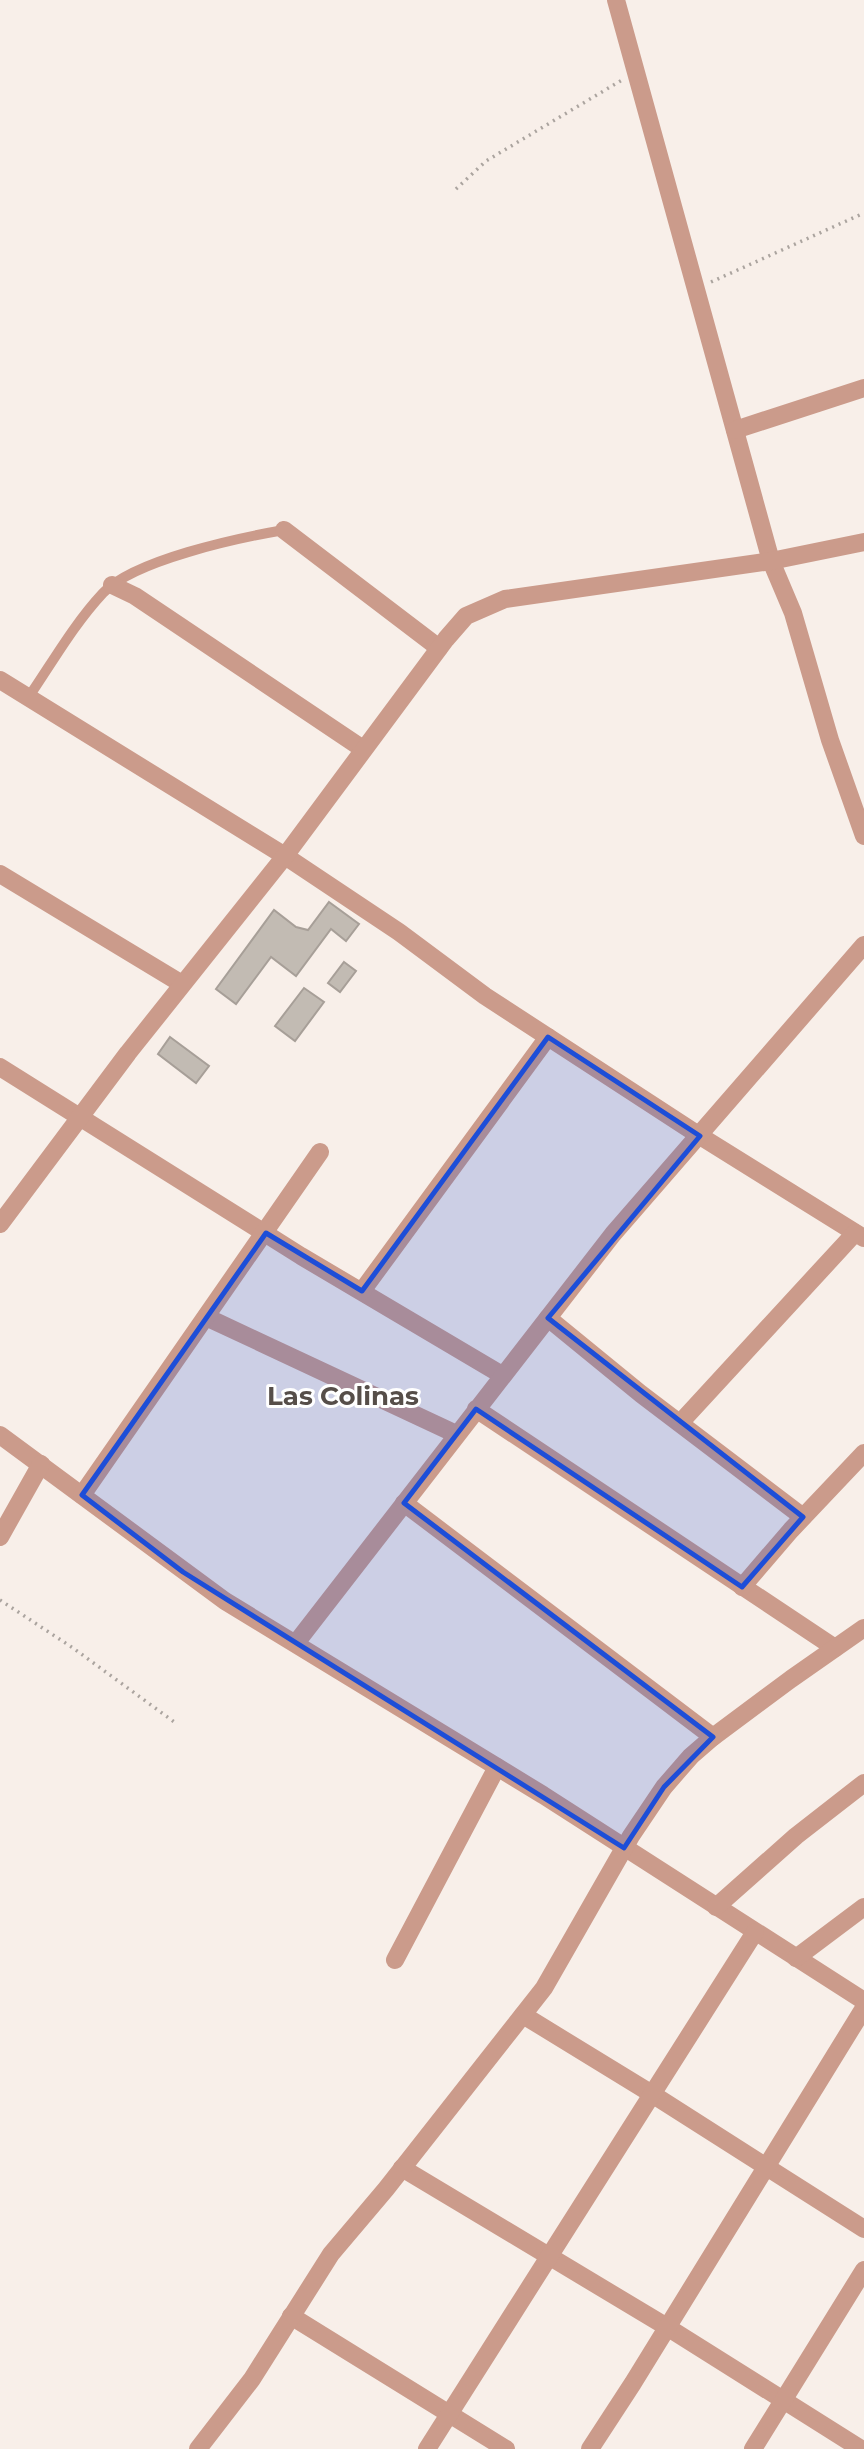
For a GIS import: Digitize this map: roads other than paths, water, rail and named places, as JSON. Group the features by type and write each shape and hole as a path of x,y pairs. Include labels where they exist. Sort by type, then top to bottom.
{"street":[{"path":"616,0 771,561 793,613 830,740 864,836"},
{"path":"736,430 864,388"},
{"path":"284,530 439,648"},
{"path":"0,1224 182,984 285,856 439,648 466,616 505,598 771,561 864,542"},
{"path":"112,585 135,596 363,749"},
{"path":"1,682 285,856 399,932 485,996 860,1236 680,1423"},
{"path":"0,874 182,984"},
{"path":"296,1643 613,1234 864,945"},
{"path":"362,1291 548,1037"},
{"path":"0,1067 502,1376"},
{"path":"82,1495 320,1152"},
{"path":"206,1317 456,1434"},
{"path":"548,1318 641,1394 803,1517"},
{"path":"476,1409 835,1648"},
{"path":"0,1435 225,1601 497,1767 864,2001"},
{"path":"742,1587 864,1453"},
{"path":"0,1537 41,1464"},
{"path":"404,1503 713,1737"},
{"path":"206,2447 331,2254 402,2168 551,1977 624,1848 664,1787 691,1756 713,1737 864,1628"},
{"path":"396,1960 497,1767"},
{"path":"716,1907 796,1836 864,1783"},
{"path":"796,1958 864,1907"},
{"path":"427,2449 755,1932"},
{"path":"590,2449 864,2008"},
{"path":"523,2015 864,2230"},
{"path":"402,2168 667,2327 861,2449"},
{"path":"753,2449 864,2270"},
{"path":"291,2316 506,2449"}],"lane":[{"path":"29,698 72,633 103,594 118,580 181,554 284,530"}],"district":[{"name":"Las Colinas","path":"343,1396"}]}
